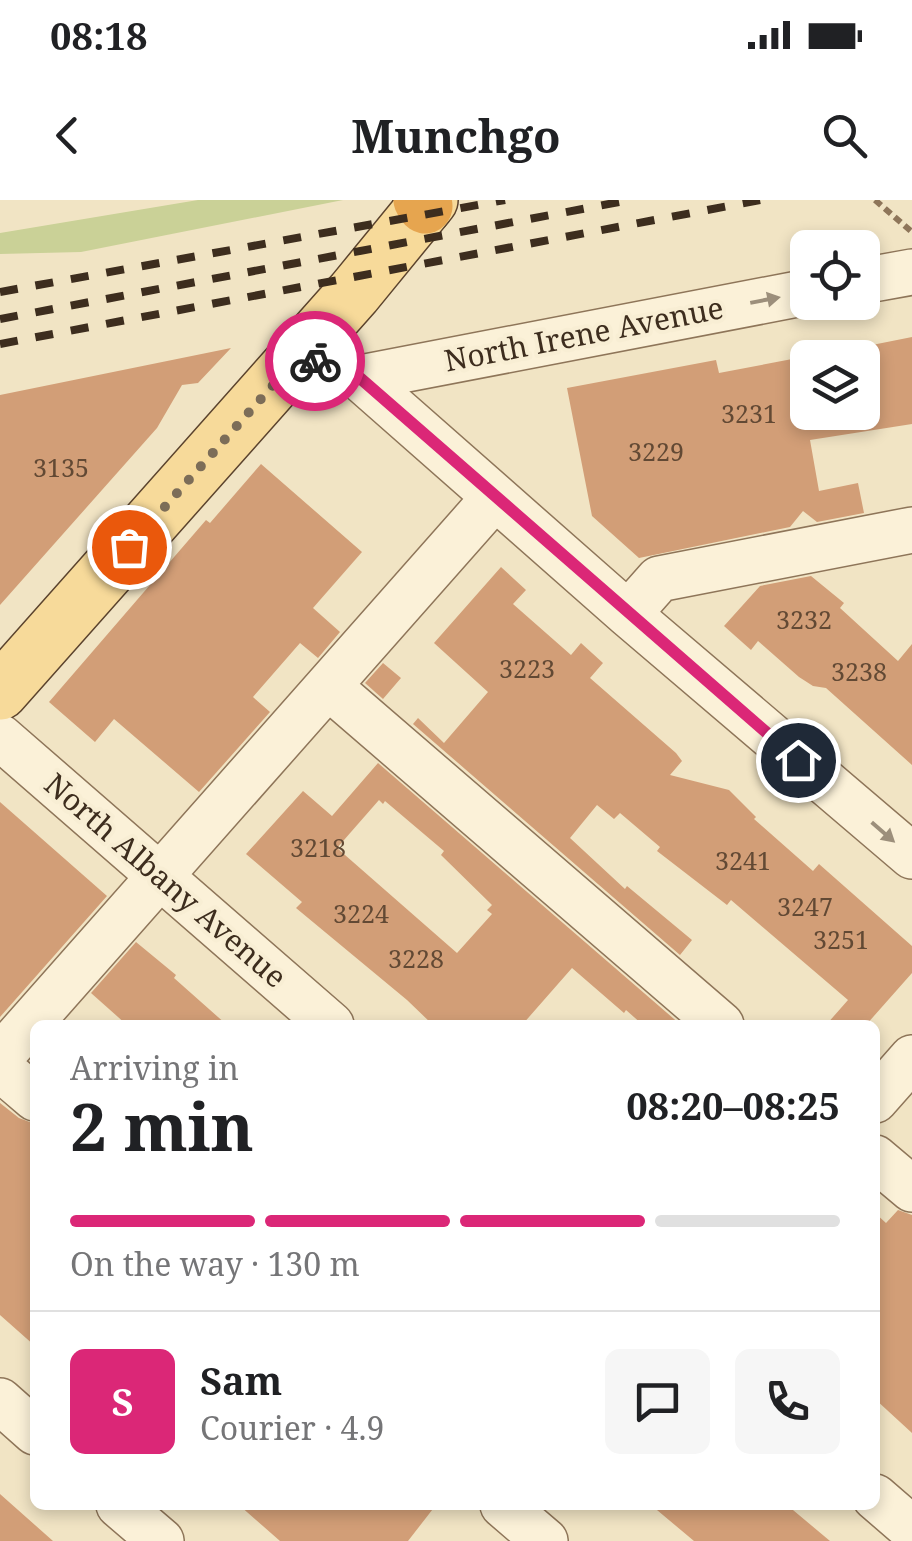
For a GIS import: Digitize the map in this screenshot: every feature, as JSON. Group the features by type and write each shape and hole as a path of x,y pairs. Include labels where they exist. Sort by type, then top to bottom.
{"main road":[{"path":"0,692 300,355 425,202"}],"street":[{"path":"880,278 912,272"},
{"name":"North Irene Avenue","path":"360,378 790,295"},
{"path":"300,355 360,378 912,856"},
{"path":"32,1020 495,497"},
{"path":"628,614 660,578 912,530"},
{"path":"328,686 715,1020"},
{"name":"North Albany Avenue","path":"0,737 325,1020"},
{"path":"0,1056 30,1022"},
{"path":"880,1094 912,1058"},
{"path":"0,1068 30,1094"},
{"path":"880,1162 912,1190"},
{"path":"0,1401 30,1428"},
{"path":"880,1501 912,1528"},
{"path":"125,1510 161,1541"},
{"path":"504,1516 545,1541"}],"path":[{"path":"875,200 912,232"}],"green space":[{"path":"198,200 343,200 81,252 0,254 0,233"}],"building":[{"path":"912,337 912,424 880,429 880,343"},
{"path":"231,348 198,383 182,385 157,428 0,605 0,395"},
{"path":"790,359 790,430 874,430 810,440 819,491 858,483 864,513 817,522 803,511 790,527 639,558 592,516 567,388 716,360 719,373"},
{"path":"261,464 362,552 313,608 340,632 318,658 300,643 253,697 270,712 199,792 114,719 95,742 49,702 206,520 210,523"},
{"path":"501,567 526,590 513,604 571,655 581,643 603,663 590,678 676,753 682,761 670,775 729,790 754,819 813,871 819,864 912,946 912,973 870,1020 830,1020 848,1000 731,900 727,905 657,851 660,847 620,813 614,819 597,805 570,838 625,889 627,886 692,940 680,955 413,724 418,718 444,743 488,692 434,643"},
{"path":"811,576 844,603 840,608 898,661 912,644 912,765 826,688 813,686 799,677 758,641 751,650 724,626 760,586"},
{"path":"383,663 401,678 383,699 365,683"},
{"path":"378,763 675,1020 637,1020 572,968 526,1020 428,1020 296,908 302,902 246,854 303,791 332,816","holes":["379,800 383,804 385,801 444,851 441,855 492,905 487,910 492,914 457,953 337,848"]},
{"path":"0,802 107,896 0,1017"},
{"path":"136,942 221,1020 121,1020 91,993"},
{"path":"0,1103 30,1122 30,1342 0,1315"},
{"path":"898,1210 912,1215 912,1433 880,1404 880,1218 886,1223"},
{"path":"0,1494 53,1541 0,1541"},
{"path":"245,1510 432,1510 408,1541 280,1541"},
{"path":"657,1510 793,1510 830,1541 694,1541"}],"railway":[{"path":"0,292 505,200"},
{"path":"0,319 630,200"},
{"path":"0,344 760,200"}],"way so far":[{"path":"129,547 300,355 315,361"}],"route":[{"path":"315,361 360,378 798,760"}]}
